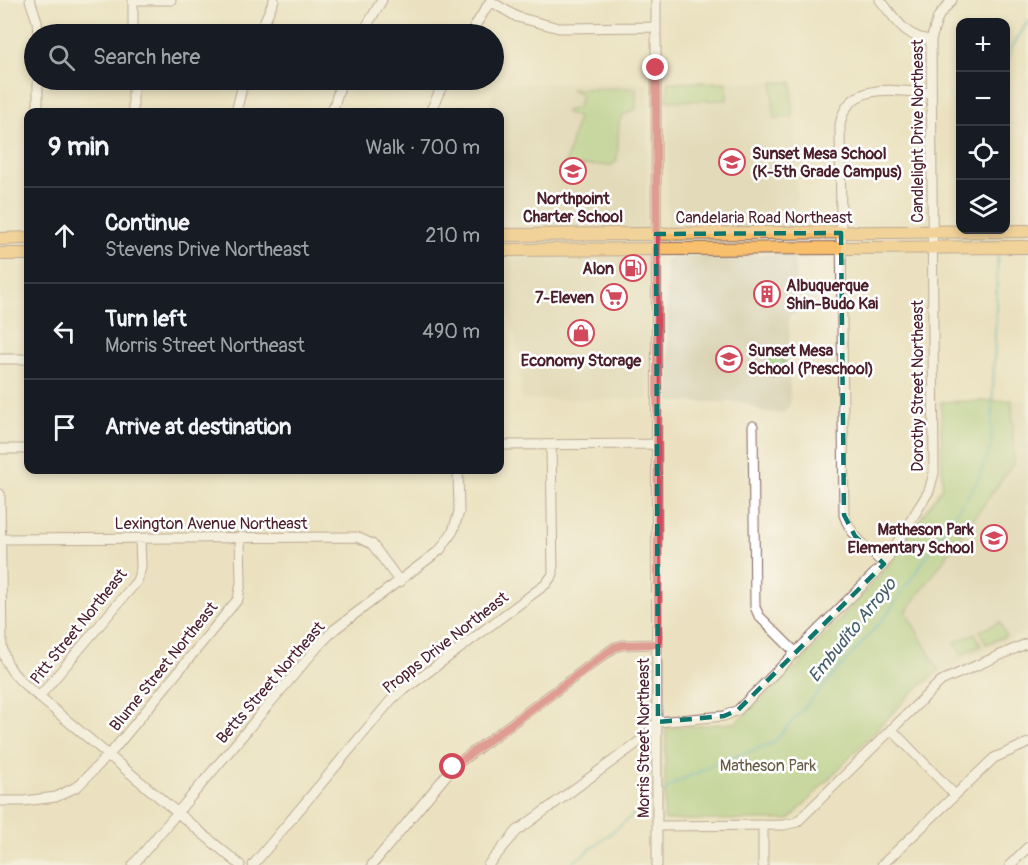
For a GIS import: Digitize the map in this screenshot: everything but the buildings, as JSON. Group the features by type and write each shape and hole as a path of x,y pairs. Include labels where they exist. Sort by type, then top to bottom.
{"main road":[{"name":"Candelaria Road Northeast","path":"504,235 1028,231"},
{"path":"0,238 24,238"},
{"name":"Candelaria Road Northeast","path":"504,250 1028,247"},
{"path":"0,254 24,254"}],"street":[{"path":"30,0 36,24"},
{"path":"133,24 133,0 171,0"},
{"path":"263,24 274,0"},
{"path":"368,24 382,0"},
{"name":"Morris Street Northeast","path":"656,0 657,865"},
{"path":"880,0 910,35 931,40"},
{"name":"Candlelight Drive Northeast","path":"932,232 931,40 938,17 952,0"},
{"path":"476,24 490,1 517,17 559,28 656,27"},
{"path":"38,90 38,108"},
{"path":"133,90 133,108"},
{"path":"237,108 242,90"},
{"path":"334,108 339,90"},
{"path":"432,108 440,90"},
{"path":"884,564 855,536 844,515 840,125 845,109 858,95 868,92 931,93"},
{"name":"Dorothy Street Northeast","path":"658,722 724,716 738,710 884,564 929,491 934,473 932,232"},
{"path":"0,359 24,359"},
{"path":"753,426 755,607 759,616 796,653"},
{"path":"504,445 656,444"},
{"name":"Propps Drive Northeast","path":"254,865 392,699 546,584 553,574 551,445"},
{"path":"0,449 24,449"},
{"name":"Betts Street Northeast","path":"133,865 320,644 335,629 440,550 453,531 459,512 458,474"},
{"path":"0,494 4,657 10,670 39,698 240,865"},
{"name":"Blume Street Northeast","path":"0,801 41,799 65,794 78,786 108,756 238,599 241,583 240,537"},
{"name":"Lexington Avenue Northeast","path":"1,539 357,537 372,544 400,582"},
{"name":"Pitt Street Northeast","path":"39,698 137,581 141,568 140,538"},
{"path":"658,826 791,825 797,822 941,681 1028,643"},
{"path":"372,865 453,767 615,647 658,644"},
{"path":"488,865 517,831 644,738 658,722"},
{"path":"891,729 955,795"},
{"path":"882,865 994,758 1028,743"},
{"path":"763,825 763,865"},
{"path":"1010,865 1028,847"}],"highlighted area":[{"path":"841,233 844,515 855,536 884,564 738,710 724,716 658,722 656,234"}],"shaded area":[{"name":"Northpoint Charter School","path":"649,82 646,229 504,230 504,108 488,108 493,90 504,90 504,84"},
{"name":"Sunset Mesa School (K-5th Grade Campus)","path":"668,82 796,82 797,229 667,231"},
{"path":"795,254 796,314 789,315 790,405 783,413 763,412 744,402 669,402 666,260 673,256"},
{"path":"507,256 647,256 649,399 521,400 521,359 508,311"},
{"name":"Matheson Park Elementary School","path":"1012,400 1028,400 1028,631 939,671 906,612 1014,463"}],"green space":[{"path":"668,82 727,82 727,100 667,101"},
{"path":"773,82 792,82 792,118 773,118"},
{"path":"636,88 636,109 623,115 619,122 617,160 612,165 565,166 578,117 566,111 578,107 581,95 572,89"},
{"path":"775,356 782,359 785,366 782,373 775,376 768,373 765,366 768,359"},
{"name":"Matheson Park","path":"1012,400 1014,463 906,612 939,671 911,694 789,820 664,820 666,728 735,723 799,665 888,566 942,487 941,402"},
{"path":"1000,622 1006,636 986,644 980,631"},
{"path":"975,633 981,646 961,655 955,642"}],"waterway":[{"name":"Embudito Arroyo","path":"1010,53 1028,21"},
{"name":"Embudito Arroyo","path":"661,794 675,783 717,763 773,743 885,617 977,482 991,447 998,250"},
{"name":"Embudito Arroyo","path":"570,865 654,799"}],"place":[{"name":"Sunset Mesa School (K-5th Grade Campus)","path":"732,162"},
{"name":"Northpoint Charter School","path":"573,171"},
{"name":"Alon","path":"633,268"},
{"name":"Albuquerque Shin-Budo Kai","path":"767,294"},
{"name":"7-Eleven","path":"614,297"},
{"name":"Economy Storage","path":"581,333"},
{"name":"Sunset Mesa School (Preschool)","path":"729,359"},
{"name":"Matheson Park Elementary School","path":"994,538"}],"route":[{"path":"453,767 615,647 658,644 656,68"}]}
